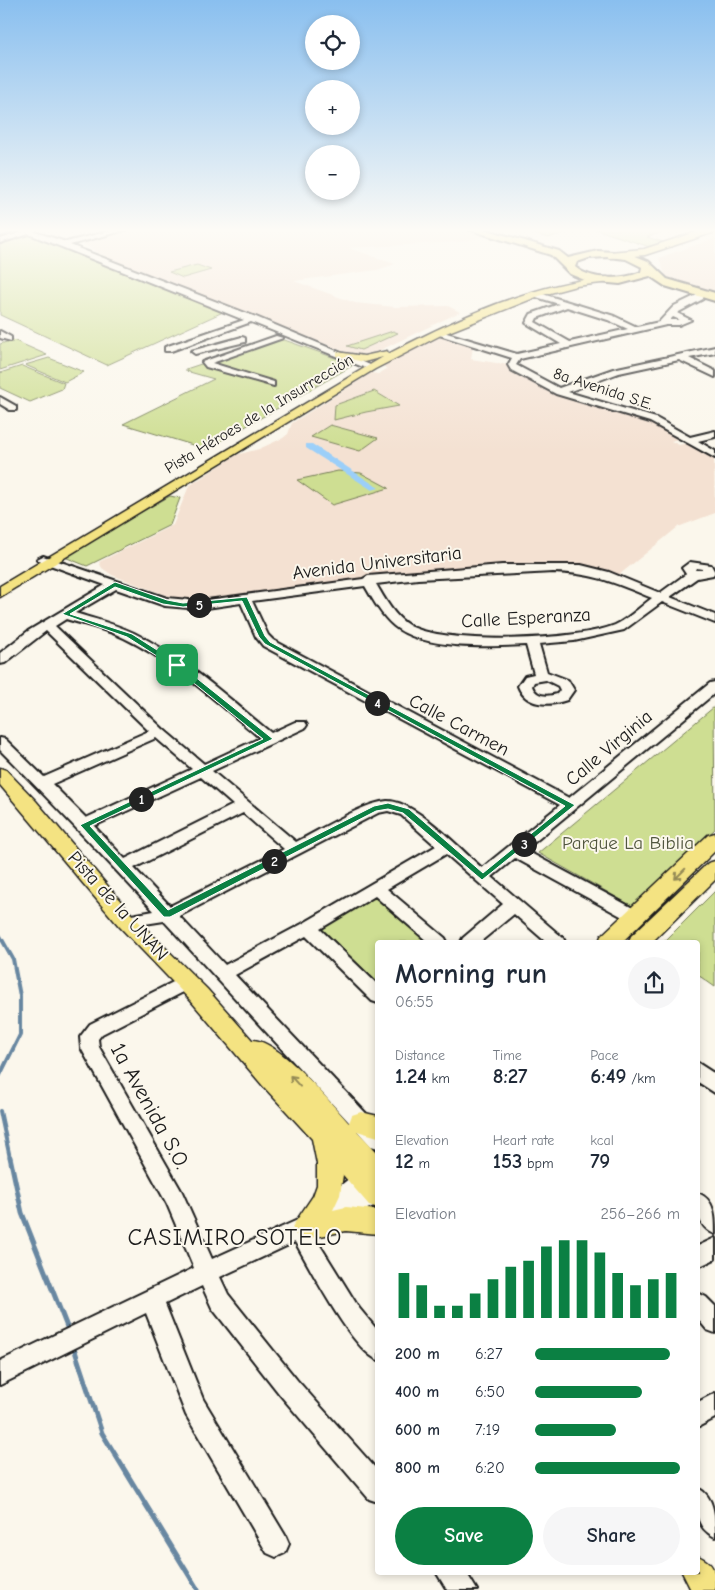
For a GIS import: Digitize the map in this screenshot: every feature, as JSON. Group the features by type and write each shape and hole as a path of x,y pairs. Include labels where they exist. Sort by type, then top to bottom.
{"main road":[{"name":"Pista Héroes de la Insurrección","path":"0,584 46,560 389,352 466,316 500,303"},
{"name":"Pista Héroes de la Insurrección","path":"0,592 46,560 346,376 436,333 512,303"},
{"path":"341,354 366,359 389,352"},
{"path":"341,354 356,367 346,376"},
{"path":"0,580 20,572"},
{"name":"Pista de la UNAN","path":"0,774 29,805 126,921 187,982 237,1037 271,1079 323,1134 375,1182"},
{"path":"611,940 715,840"},
{"path":"641,940 715,868"},
{"name":"Pista de la UNAN","path":"237,1037 285,1070 375,1182"},
{"path":"302,1228 320,1209 330,1191 330,1163 323,1134"},
{"path":"302,1228 346,1219 375,1222"},
{"path":"700,1575 711,1590"}],"street":[{"path":"213,303 253,319 274,331 341,354 368,366"},
{"path":"664,322 678,308 688,303"},
{"path":"568,345 530,323 534,316 567,304 611,318 636,330"},
{"path":"436,333 517,357 664,322 679,323 687,320 671,314"},
{"path":"168,349 253,319"},
{"path":"274,331 279,338 327,356 341,354"},
{"path":"195,352 274,331"},
{"path":"271,384 207,364 212,359 279,338"},
{"path":"245,339 256,345"},
{"path":"178,345 212,359"},
{"path":"559,392 600,374 715,350"},
{"name":"8a Avenida S.E.","path":"517,357 512,365 514,368 559,392 640,415 666,426 715,455"},
{"path":"681,357 715,374"},
{"path":"0,400 13,408"},
{"path":"690,440 715,434"},
{"name":"Avenida Universitaria","path":"46,560 166,602 183,605 245,599 368,580 459,571 581,569 605,575 715,619"},
{"name":"Calle Esperanza","path":"368,580 393,620 406,629 420,635 447,640 531,640 562,639 607,632 620,627 694,574"},
{"path":"0,660 47,625 115,584"},
{"name":"Calle Carmen","path":"245,599 262,637 268,643 571,805"},
{"path":"65,614 129,636 146,646 186,672 269,739"},
{"path":"47,625 158,732 295,850"},
{"path":"531,640 541,676"},
{"name":"Calle Virginia","path":"482,877 715,686"},
{"path":"84,825 300,724"},
{"path":"40,784 158,732"},
{"path":"0,742 40,784 84,825 222,974 369,1125"},
{"path":"29,805 53,796"},
{"path":"123,867 244,806"},
{"path":"126,921 167,915 374,809 388,806 406,811 555,940"},
{"path":"222,974 308,928 446,847"},
{"path":"514,851 636,917"},
{"path":"376,888 437,940"},
{"path":"471,940 513,905"},
{"path":"308,928 375,993"},
{"name":"1a Avenida S.O.","path":"187,982 96,1029 89,1036 90,1048 175,1199 206,1273"},
{"path":"700,1073 715,1085"},
{"path":"0,1373 302,1228 375,1182"},
{"path":"700,1205 715,1224"},
{"path":"302,1228 351,1316 375,1346"},
{"path":"700,1256 715,1248"},
{"path":"206,1273 220,1301 289,1388 375,1487"},
{"path":"152,1300 194,1407 276,1544"},
{"path":"700,1306 715,1322"},
{"path":"700,1414 715,1405"},
{"path":"700,1504 715,1524"},
{"path":"452,1575 464,1590"}],"shaded area":[{"path":"223,303 357,303 395,307 448,306 460,312 368,356 353,355"},
{"path":"440,336 473,347 471,359 509,365 559,394 659,427 681,438 671,441 679,445 688,443 714,458 715,513 678,527 619,575 603,569 565,566 441,569 191,601 178,600 112,575 102,568 99,562 173,525 189,486 236,455 259,449 283,438 288,434 292,423 371,373 378,374 387,369 383,366"}],"green space":[{"path":"0,303 201,303 223,312 107,365 0,315"},
{"path":"393,331 398,333 361,350 347,346"},
{"path":"279,338 349,363 352,366 206,449 123,424 214,379 186,371 186,369"},
{"path":"13,340 47,355 0,370 0,344"},
{"path":"49,358 84,372 65,382 25,365"},
{"path":"22,366 64,383 62,389 30,402 0,388 0,373"},
{"path":"374,391 399,406 334,420 335,405"},
{"path":"330,425 378,438 360,451 311,437"},
{"path":"338,471 361,473 389,488 332,505 297,480"},
{"path":"170,496 180,498 170,525 87,566 62,556"},
{"name":"Parque La Biblia","path":"714,707 715,829 632,906 538,853"},
{"path":"715,891 715,987 700,976 700,940 666,940"},
{"path":"377,895 429,940 375,940 375,980 321,928"}],"waterway":[{"path":"309,446 375,488"},
{"path":"0,936 13,959 20,996 20,1035 0,1075"},
{"path":"0,1111 10,1158"},
{"path":"10,1157 22,1213 69,1332"},
{"path":"73,1345 102,1433 198,1590"}],"district":[{"name":"CASIMIRO SOTELO","path":"235,1237"}],"route":[{"path":"115,584 145,596 183,605 200,605 245,599 262,637 268,643 337,682 571,805 482,877 406,811 388,806 374,809 167,915 84,825 269,739 177,665 129,636 65,614 115,584"}]}
